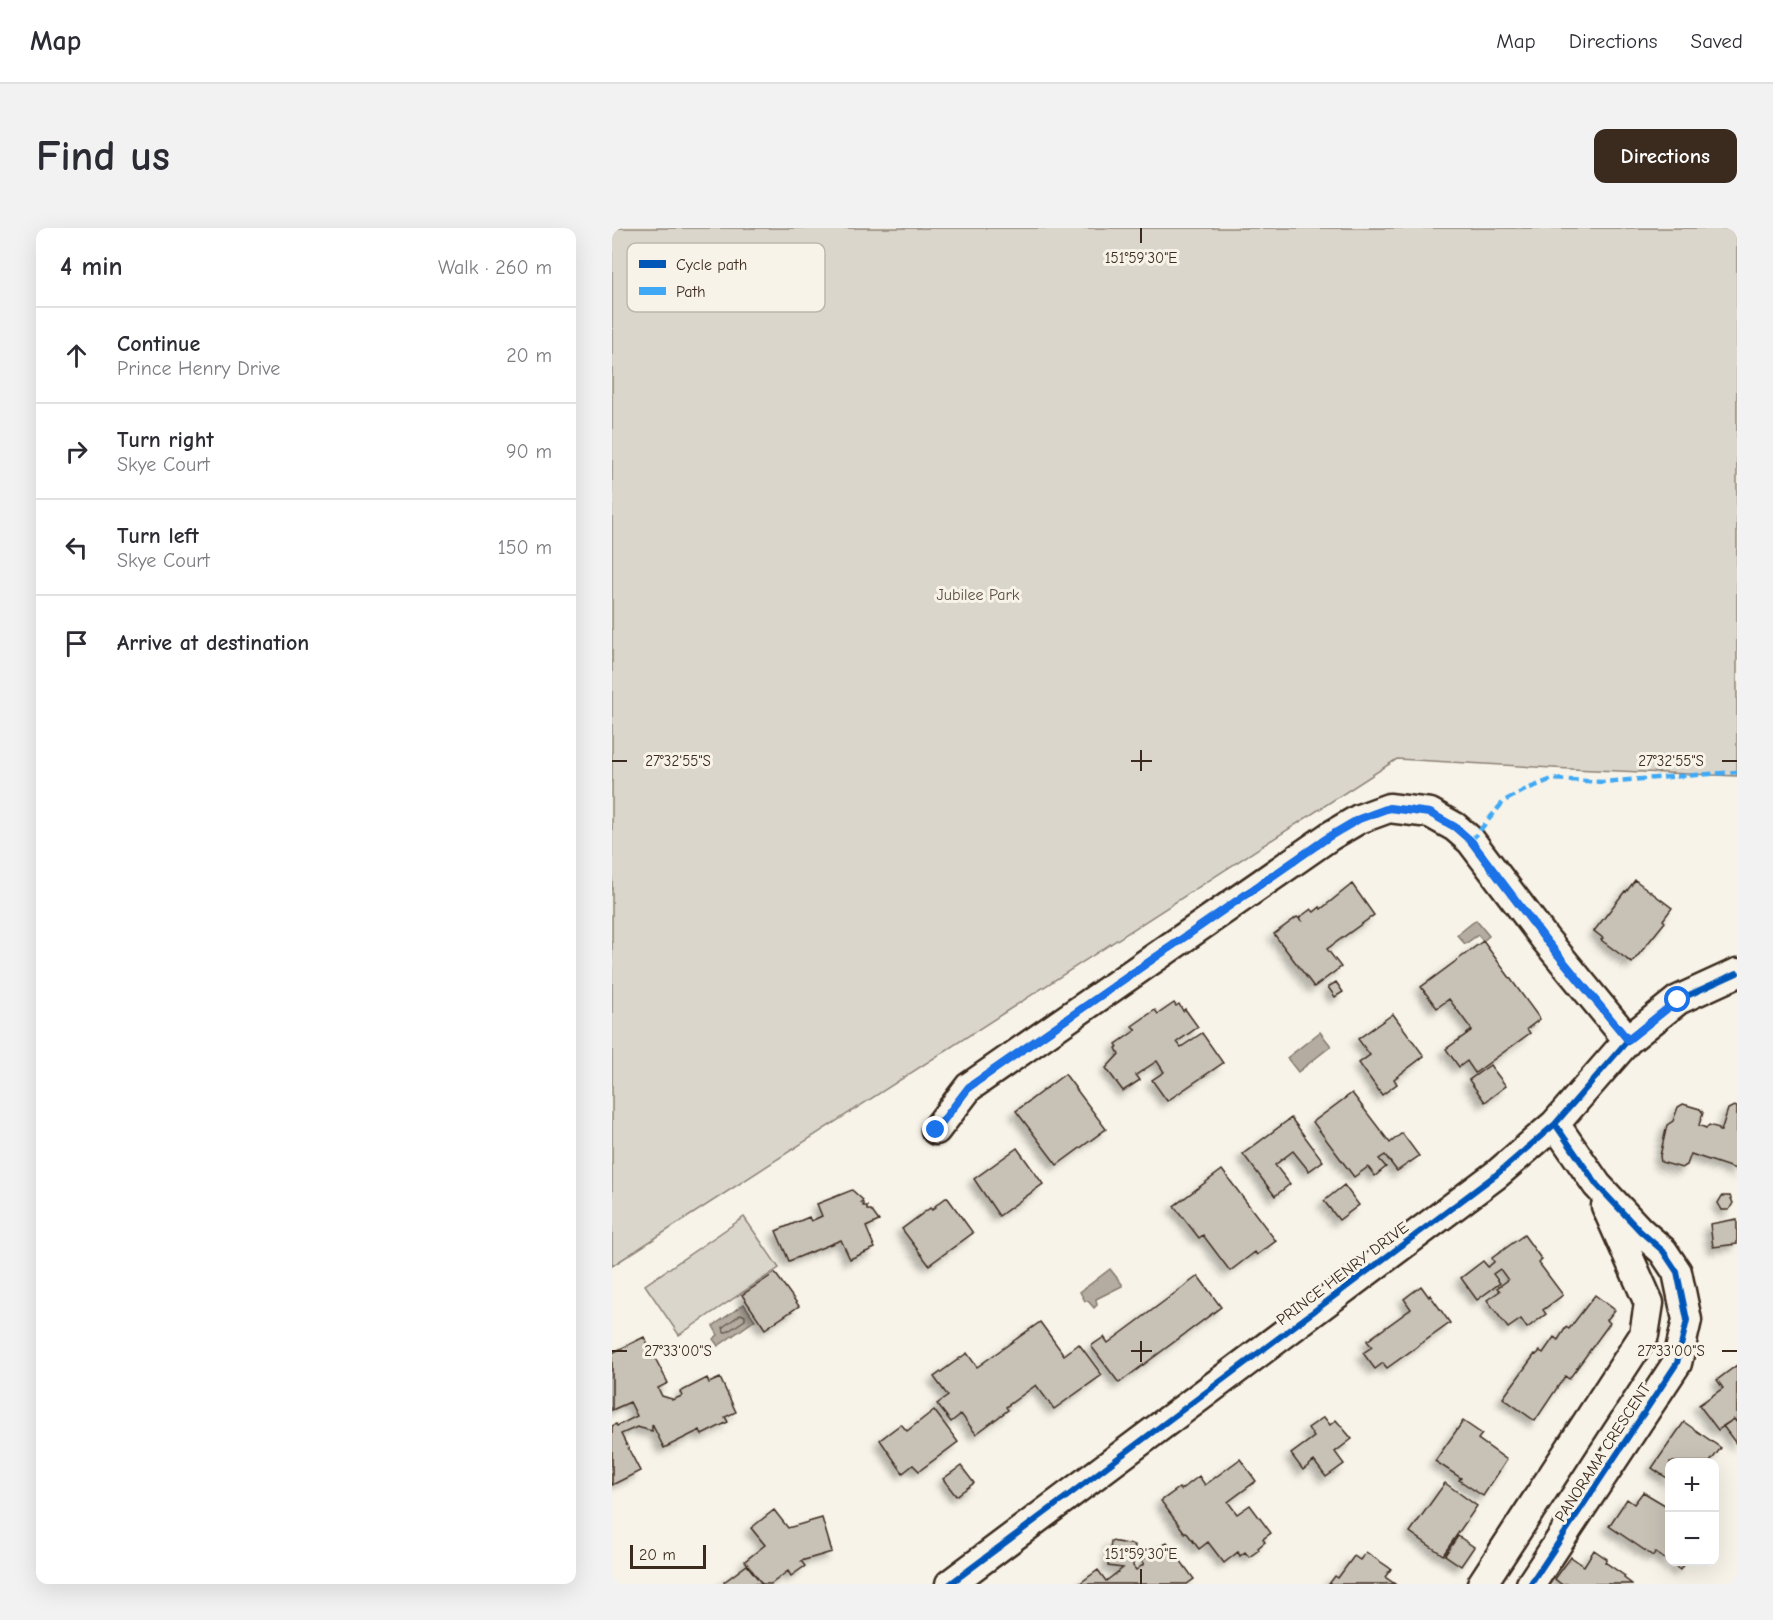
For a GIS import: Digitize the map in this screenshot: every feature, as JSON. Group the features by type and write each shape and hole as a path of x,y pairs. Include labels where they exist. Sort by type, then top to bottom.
{"street":[{"path":"936,1130 969,1087 976,1082 1330,836 1359,819 1389,808 1430,813 1455,827 1471,841 1545,939 1628,1040"},
{"name":"PRINCE HENRY DRIVE","path":"950,1584 1497,1174 1555,1124 1628,1040 1678,1000 1737,973"},
{"name":"PANORAMA CRESCENT","path":"1531,1584 1677,1363 1686,1320 1677,1272 1663,1251 1640,1231 1597,1185 1555,1124"},
{"name":"PANORAMA CRESCENT","path":"1482,1584 1644,1335 1649,1303 1597,1185"}],"green space":[{"name":"Jubilee Park","path":"612,228 1737,228 1737,776 1397,759 612,1266"},
{"path":"744,1217 779,1268 679,1335 645,1285"}],"water":[{"path":"1476,920 1489,936 1483,941 1478,935 1465,944 1457,935"},
{"path":"1320,1032 1331,1046 1298,1072 1287,1058"},
{"path":"1110,1269 1122,1286 1096,1299 1097,1305 1094,1308 1088,1301 1085,1301 1080,1292"},
{"path":"744,1304 755,1320 718,1346 713,1339 718,1335 713,1326"}],"building":[{"path":"1635,880 1672,908 1663,920 1665,922 1632,963 1601,940 1603,938 1594,931"},
{"path":"1352,884 1374,915 1327,949 1341,967 1314,987 1274,934 1297,917 1303,922 1299,918 1311,909 1314,912 1320,907 1321,909"},
{"path":"1483,941 1540,1019 1527,1029 1530,1033 1475,1073 1467,1061 1459,1067 1446,1049 1472,1030 1449,999 1437,1008 1421,987"},
{"path":"1336,982 1343,992 1335,997 1328,987"},
{"path":"1174,1003 1176,1006 1179,1004 1183,1011 1185,1009 1198,1027 1177,1042 1181,1047 1202,1033 1223,1063 1167,1101 1152,1080 1164,1072 1157,1061 1136,1075 1140,1080 1123,1091 1106,1068 1119,1054 1116,1044 1136,1030 1132,1026 1155,1010 1158,1014"},
{"path":"1393,1014 1424,1056 1394,1079 1397,1084 1382,1095 1359,1063 1370,1055 1358,1039"},
{"path":"1490,1065 1506,1086 1485,1102 1469,1080"},
{"path":"1065,1074 1106,1129 1057,1165 1016,1111"},
{"path":"1352,1093 1390,1143 1402,1133 1419,1156 1397,1171 1385,1155 1379,1159 1386,1167 1375,1176 1368,1167 1354,1177 1313,1122"},
{"path":"1683,1104 1700,1109 1703,1113 1699,1125 1706,1128 1709,1125 1719,1128 1719,1131 1721,1131 1728,1109 1737,1107 1737,1174 1736,1169 1691,1154 1687,1165 1682,1168 1661,1162 1660,1156 1667,1125 1673,1121 1678,1107"},
{"path":"1291,1118 1323,1161 1309,1171 1293,1151 1275,1165 1290,1184 1275,1196 1243,1154"},
{"path":"1017,1148 1043,1184 999,1216 974,1179"},
{"path":"1222,1170 1276,1241 1257,1255 1255,1252 1230,1271 1203,1235 1199,1238 1174,1206"},
{"path":"1344,1185 1359,1205 1339,1220 1324,1201"},
{"path":"852,1190 863,1200 861,1202 863,1206 867,1206 867,1210 871,1210 879,1221 866,1227 875,1248 850,1259 841,1240 789,1261 776,1231 809,1217 811,1221 822,1216 817,1204"},
{"path":"1722,1196 1730,1196 1733,1203 1729,1210 1722,1210 1718,1203"},
{"path":"947,1197 973,1233 929,1265 902,1229 930,1208 932,1210"},
{"path":"1737,1219 1737,1244 1713,1247 1710,1224"},
{"path":"1524,1235 1542,1260 1539,1263 1563,1295 1543,1310 1546,1314 1527,1328 1521,1319 1508,1328 1487,1300 1500,1291 1497,1288 1508,1280 1500,1269 1493,1274 1500,1283 1477,1300 1461,1278 1483,1261 1488,1267 1494,1262 1492,1258"},
{"path":"775,1273 799,1306 765,1329 742,1295"},
{"path":"1198,1276 1221,1307 1119,1383 1091,1346 1104,1337 1108,1343"},
{"path":"1421,1286 1450,1323 1387,1368 1383,1363 1375,1369 1363,1353 1372,1347 1367,1341 1411,1309 1404,1299"},
{"path":"1595,1295 1615,1310 1607,1320 1610,1323 1569,1379 1565,1376 1535,1421 1503,1398 1535,1354 1540,1351 1543,1353 1554,1337 1558,1340 1566,1327 1569,1329"},
{"path":"1040,1322 1064,1355 1079,1344 1102,1375 1054,1409 1036,1385 1006,1407 1008,1410 976,1434 961,1414 951,1422 937,1404 948,1396 934,1377 967,1353 977,1367"},
{"path":"644,1337 668,1383 658,1388 662,1396 672,1400 682,1396 680,1392 707,1378 709,1383 720,1378 736,1412 725,1417 728,1422 702,1435 700,1430 664,1448 652,1424 652,1431 637,1427 621,1434 640,1471 612,1485 612,1426 616,1424 617,1426 637,1416 630,1402 612,1410 612,1353"},
{"path":"1737,1365 1737,1423 1734,1419 1718,1430 1699,1405 1723,1388 1717,1380"},
{"path":"934,1410 958,1442 919,1471 913,1465 903,1473 880,1440 901,1424 907,1431"},
{"path":"1324,1417 1330,1425 1336,1420 1352,1439 1335,1452 1344,1464 1326,1477 1314,1461 1303,1470 1291,1454 1314,1437 1308,1428"},
{"path":"1734,1419 1737,1423 1737,1445 1723,1426"},
{"path":"1463,1421 1482,1434 1478,1439 1507,1460 1483,1496 1435,1461"},
{"path":"1684,1422 1721,1448 1713,1458 1665,1458 1665,1477 1652,1468"},
{"path":"1240,1459 1256,1481 1228,1502 1237,1514 1250,1505 1271,1533 1263,1539 1265,1542 1258,1548 1259,1550 1249,1557 1245,1552 1240,1556 1238,1552 1224,1563 1208,1542 1199,1549 1161,1501 1179,1488 1181,1490 1199,1476 1205,1485"},
{"path":"961,1466 974,1483 956,1496 943,1479"},
{"path":"1445,1483 1477,1506 1443,1555 1410,1532"},
{"path":"1643,1492 1665,1505 1665,1559 1655,1552 1653,1556 1609,1526 1627,1499 1634,1504"},
{"path":"774,1510 788,1528 822,1518 832,1552 801,1561 805,1566 791,1576 788,1571 771,1584 762,1584 745,1561 765,1545 751,1528"},
{"path":"1458,1536 1474,1547 1461,1566 1445,1555"},
{"path":"1111,1541 1135,1545 1133,1566 1136,1570 1144,1564 1141,1561 1167,1542 1194,1579 1187,1584 1079,1584 1098,1570 1106,1581 1123,1568 1108,1566"},
{"path":"1594,1550 1607,1559 1605,1562 1632,1584 1561,1584 1555,1579 1571,1557 1584,1566"},
{"path":"1366,1552 1391,1569 1385,1577 1395,1584 1329,1584 1335,1576 1338,1578 1354,1556 1360,1560"},
{"path":"747,1565 762,1584 725,1584 724,1582"}],"marked path":[{"path":"1471,841 1504,801 1552,779 1602,782 1737,772"}],"cycle path":[{"path":"936,1130 969,1087 1330,836 1359,819 1389,808 1430,813 1455,827 1471,841 1545,939 1628,1040"},
{"path":"950,1584 1497,1174 1555,1124 1628,1040 1678,1000 1737,973"},
{"path":"1531,1584 1677,1363 1687,1320 1677,1272 1663,1251 1640,1231 1597,1185 1555,1124"}],"route":[{"path":"936,1130 969,1087 1330,836 1359,819 1389,808 1430,813 1455,827 1471,841 1545,939 1628,1040 1678,1000"}]}
